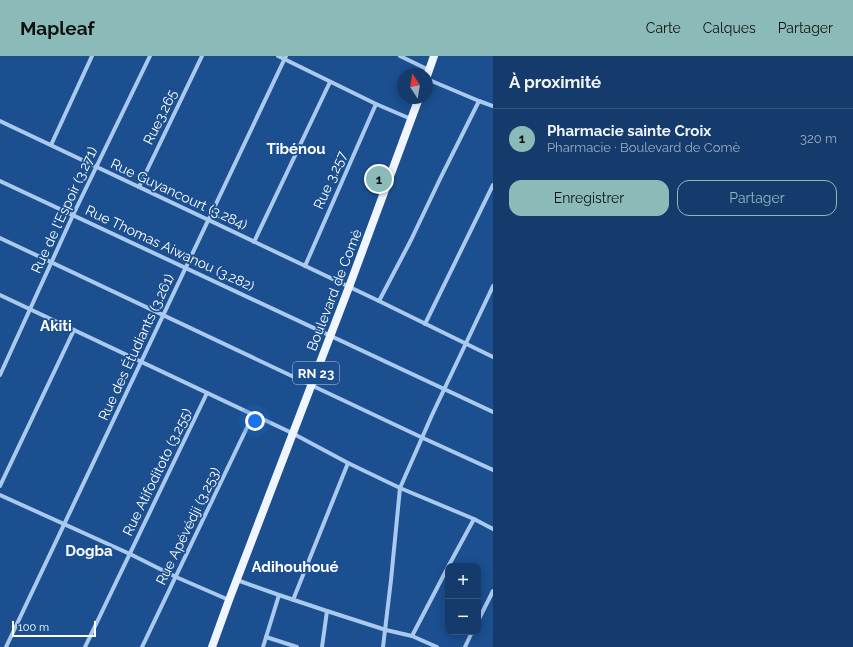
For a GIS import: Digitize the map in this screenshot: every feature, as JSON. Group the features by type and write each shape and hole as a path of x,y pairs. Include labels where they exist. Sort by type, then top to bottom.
{"main road":[{"path":"430,68 434,56"},
{"name":"Boulevard de Comè","path":"212,647 417,104"}],"street":[{"path":"51,145 92,56"},
{"name":"Rue de l'Espoir (3.271)","path":"0,375 73,215 150,56"},
{"name":"Rue3.265","path":"139,187 202,56"},
{"path":"278,56 285,57 330,82 412,119"},
{"path":"400,56 418,68"},
{"name":"Rue des Étudiants (3.261)","path":"6,647 285,57"},
{"path":"433,78 479,101 493,106"},
{"path":"254,242 330,82"},
{"path":"379,301 411,240 479,101"},
{"name":"Rue 3.257","path":"305,266 376,104"},
{"name":"Rue Guyancourt (3.284)","path":"0,121 379,301 493,357"},
{"name":"Rue Thomas Aiwanou (3.282)","path":"0,180 493,412"},
{"path":"425,324 493,185"},
{"path":"0,238 493,470"},
{"path":"383,647 400,488 493,286"},
{"path":"0,295 292,433 348,463 400,488 474,519 493,529"},
{"path":"0,486 74,330"},
{"name":"Rue Atifoditoto (3.255)","path":"85,647 207,393"},
{"name":"Rue Apévédji (3.253)","path":"142,647 253,415"},
{"path":"293,600 348,463"},
{"path":"0,494 176,577 229,600"},
{"path":"412,636 474,519"},
{"path":"237,580 386,630 412,636 435,647"},
{"path":"481,615 493,591"},
{"path":"263,647 279,595"},
{"path":"322,647 327,611"},
{"path":"465,647 471,635"},
{"path":"266,637 297,647"}],"place":[{"name":"Pharmacie sainte Croix","path":"379,179"}],"district":[{"name":"Tibénou","path":"296,149"},
{"name":"Akiti","path":"56,326"},
{"name":"Dogba","path":"89,551"},
{"name":"Adihouhoué","path":"295,567"}]}
